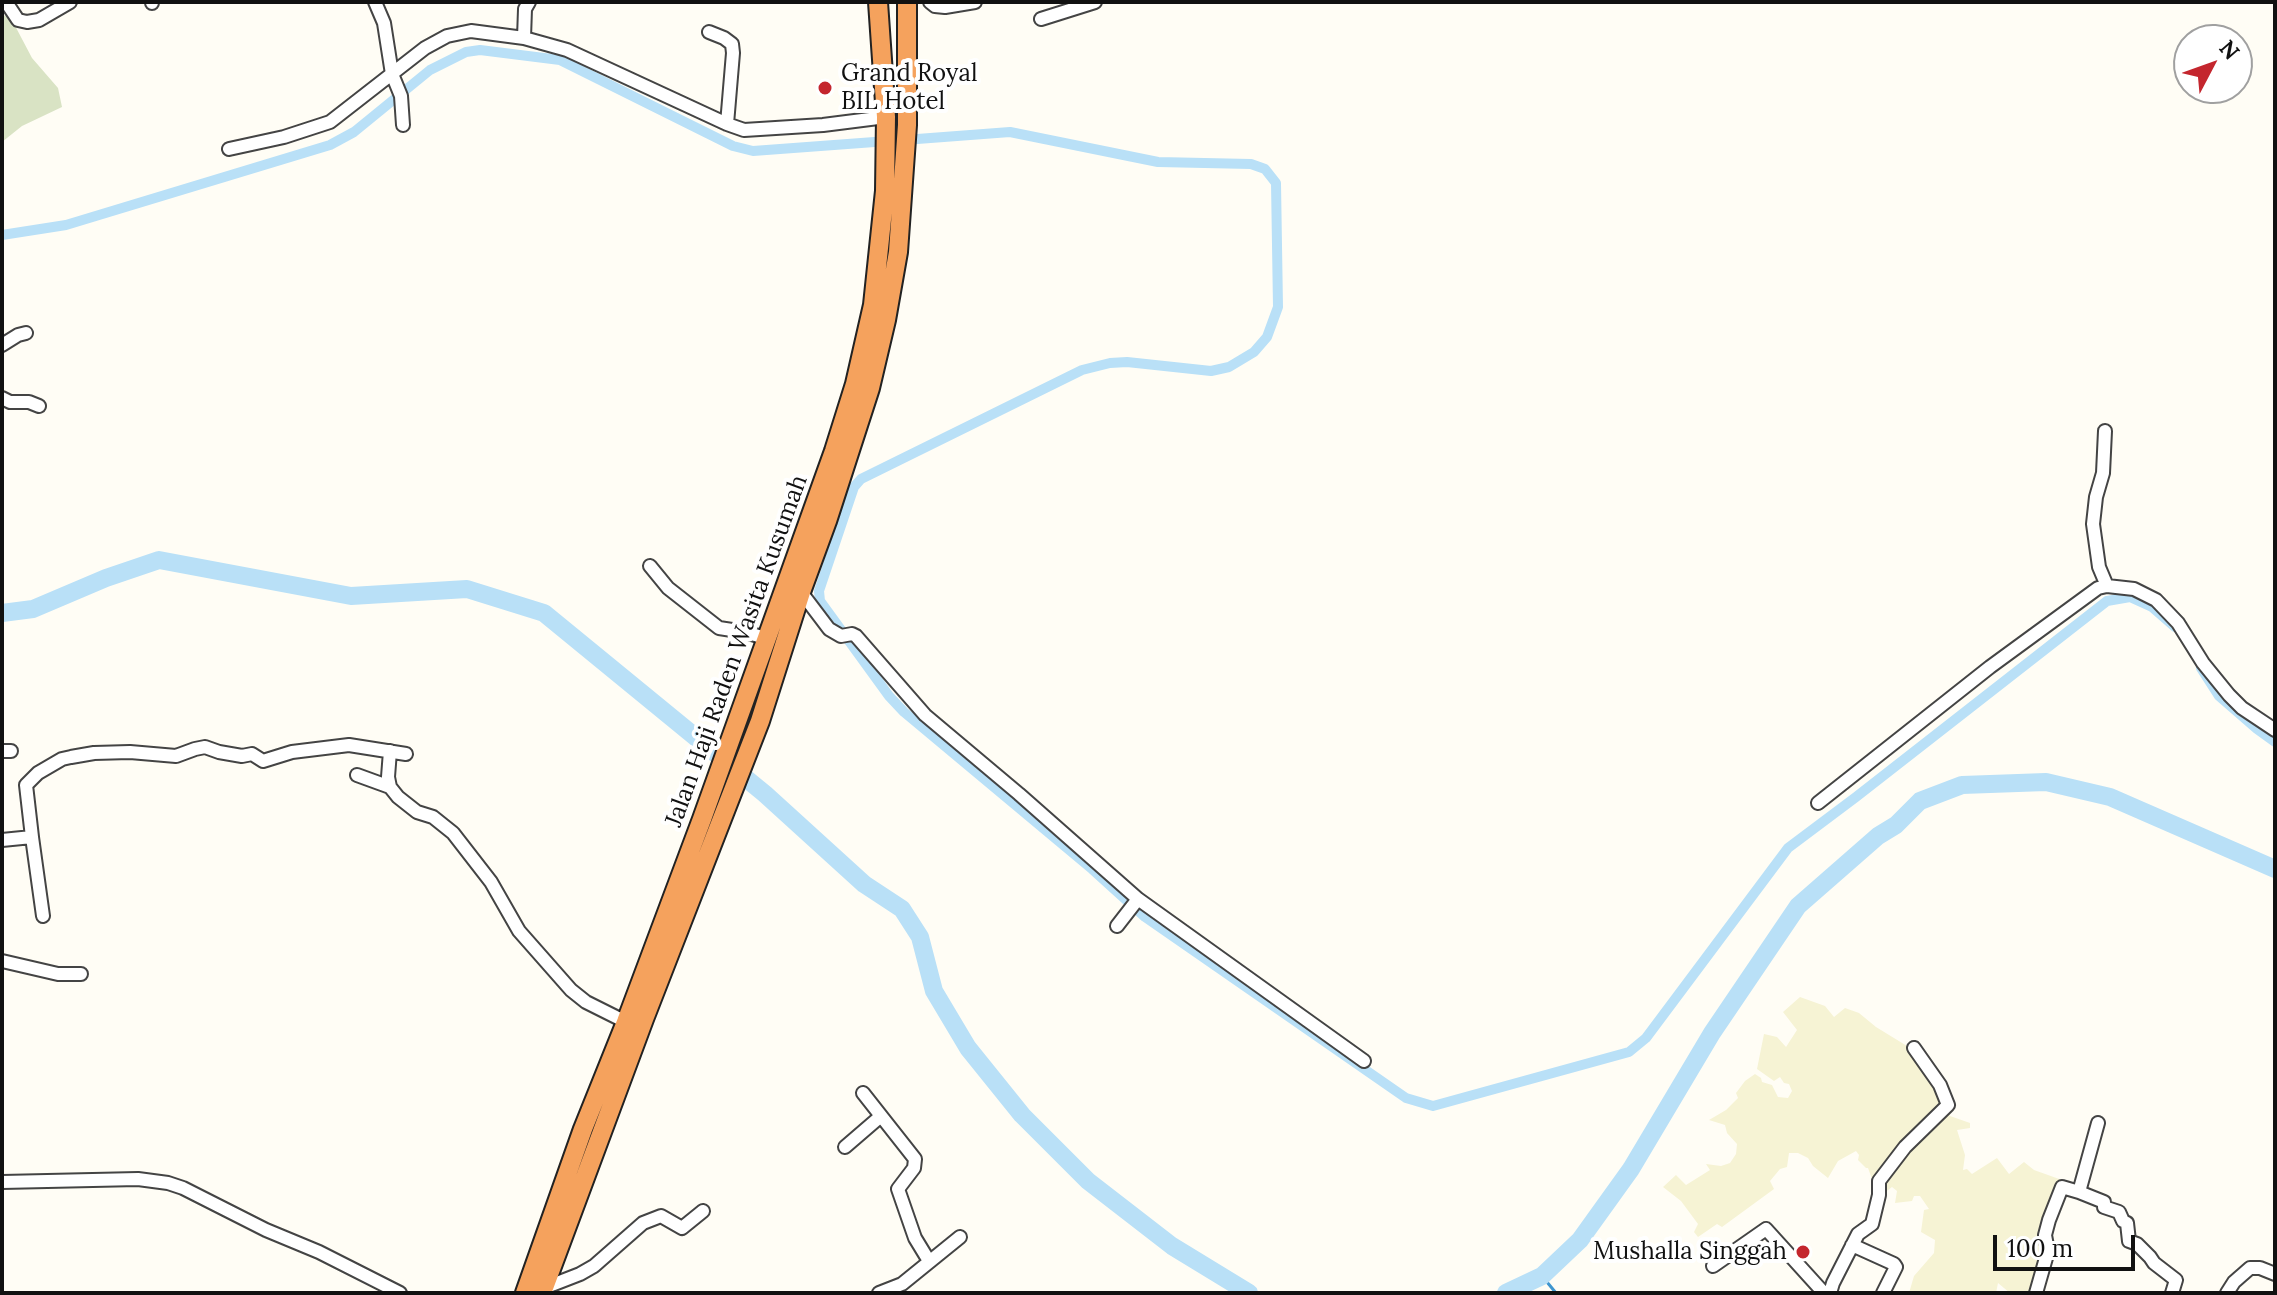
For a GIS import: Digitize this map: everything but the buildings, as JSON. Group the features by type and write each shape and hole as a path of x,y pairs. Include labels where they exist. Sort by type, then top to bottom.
{"highway":[{"name":"Jalan Haji Raden Wasita Kusumah","path":"878,2 886,119 896,153"},
{"name":"Jalan Haji Raden Wasita Kusumah","path":"525,1293 547,1257 721,826 827,521 863,386 882,227 896,153 907,125 907,2"},
{"name":"Jalan Haji Raden Wasita Kusumah","path":"543,1291 547,1257 583,1129 702,819 834,451 863,386"}],"street":[{"path":"6,2 18,20 27,22 39,20 70,2"},
{"path":"375,2 384,23 393,77 401,96 403,125"},
{"path":"524,38 525,9 529,2"},
{"path":"930,2 940,7 975,2"},
{"path":"1041,19 1095,2"},
{"path":"229,149 300,133 330,122 393,77 425,48 447,36 471,31 524,38 567,50 744,130 886,119"},
{"path":"709,32 732,44 727,124"},
{"path":"2,345 26,333"},
{"path":"2,398 39,406"},
{"path":"2105,431 2103,473 2093,524 2099,567 2107,586"},
{"path":"650,566 668,588 719,628 765,638"},
{"path":"1818,803 1990,667 2089,593 2107,586 2134,589 2156,600 2178,623 2203,663 2229,695 2242,708 2275,730"},
{"path":"801,592 822,622 847,635 857,636 925,715 1019,794 1137,901 1364,1061"},
{"path":"43,916 26,785 48,767 71,757 94,753 181,756 205,747 235,755 252,754 263,761 292,752 349,745 406,754"},
{"path":"390,751 388,777 390,787 398,797 417,812 433,817 453,833 491,882 519,931 571,990 586,1002 626,1022"},
{"path":"357,775 390,787"},
{"path":"2,840 32,837"},
{"path":"1117,926 1137,901"},
{"path":"2,961 58,974 81,974"},
{"path":"1830,1293 1858,1234 1872,1224 1879,1195 1878,1182 1905,1147 1948,1105 1940,1085 1914,1048"},
{"path":"863,1093 915,1159 914,1168 898,1189 915,1238 929,1261"},
{"path":"845,1147 881,1116"},
{"path":"2079,1192 2098,1123"},
{"path":"2,1182 138,1179 168,1183 400,1293"},
{"path":"2036,1293 2048,1251 2045,1235 2062,1187 2104,1202 2104,1207 2119,1212 2127,1223 2129,1241 2137,1244 2154,1263 2176,1280 2172,1293"},
{"path":"543,1291 594,1266 643,1223 661,1216 682,1228 703,1211"},
{"path":"1713,1266 1766,1229 1824,1293"},
{"path":"879,1293 902,1284 960,1237"},
{"path":"1852,1245 1896,1267 1883,1293"},
{"path":"2227,1293 2250,1268 2275,1274"}],"shaded area":[{"path":"1800,997 1825,1006 1834,1017 1845,1008 1859,1013 1907,1046 1936,1087 1950,1116 1970,1123 1970,1128 1957,1130 1965,1155 1963,1170 1967,1169 1972,1174 1997,1158 2009,1174 2024,1162 2034,1170 2062,1180 2044,1216 2047,1249 2032,1293 2010,1293 1998,1283 1996,1293 1909,1293 1914,1276 1934,1253 1935,1240 1921,1232 1924,1210 1929,1209 1920,1196 1914,1196 1912,1201 1895,1203 1897,1191 1892,1187 1883,1194 1878,1181 1872,1179 1868,1168 1858,1160 1856,1151 1838,1161 1828,1178 1808,1158 1789,1153 1787,1167 1780,1169 1770,1181 1774,1189 1722,1227 1717,1224 1698,1237 1694,1232 1698,1224 1681,1201 1663,1187 1676,1175 1686,1185 1710,1170 1706,1164 1721,1166 1730,1163 1736,1154 1737,1144 1727,1133 1725,1125 1709,1120 1738,1098 1736,1093 1745,1081 1755,1074 1762,1082 1772,1085 1778,1097 1788,1098 1792,1091 1789,1084 1780,1077 1774,1081 1757,1069 1764,1034 1777,1037 1786,1047 1797,1030 1783,1012"}],"green space":[{"path":"2,14 12,20 32,58 58,88 62,107 22,126 2,142"}],"waterway":[{"path":"2,235 66,225 330,145 354,132 430,70 466,52 480,50 560,60 733,146 753,151 888,141"},
{"path":"904,140 1010,132 1158,162 1251,164 1265,169 1276,183 1278,307 1267,337 1254,352 1229,367 1211,371 1127,362 1082,370 861,479 854,487 819,591 820,601 904,712 1145,917 1406,1098 1433,1106 1629,1052 1646,1038 1788,848 2107,601 2130,597 2152,607 2175,627"},
{"path":"2,613 33,609 106,578 159,560 351,596 467,589 544,613 765,794 864,884 902,909 920,937 934,991 968,1048 1022,1115 1088,1181 1172,1246 1249,1293"},
{"path":"2201,668 2219,696 2275,742"},
{"path":"1506,1293 1542,1276 1580,1240 1631,1169 1712,1033 1798,906 1878,836 1896,825 1920,801 1962,785 2046,782 2110,797 2275,869"},
{"path":"1542,1276 1556,1293"}],"place":[{"name":"Grand Royal BIL Hotel","path":"825,88"},
{"name":"Mushalla Singgah","path":"1803,1252"}]}
